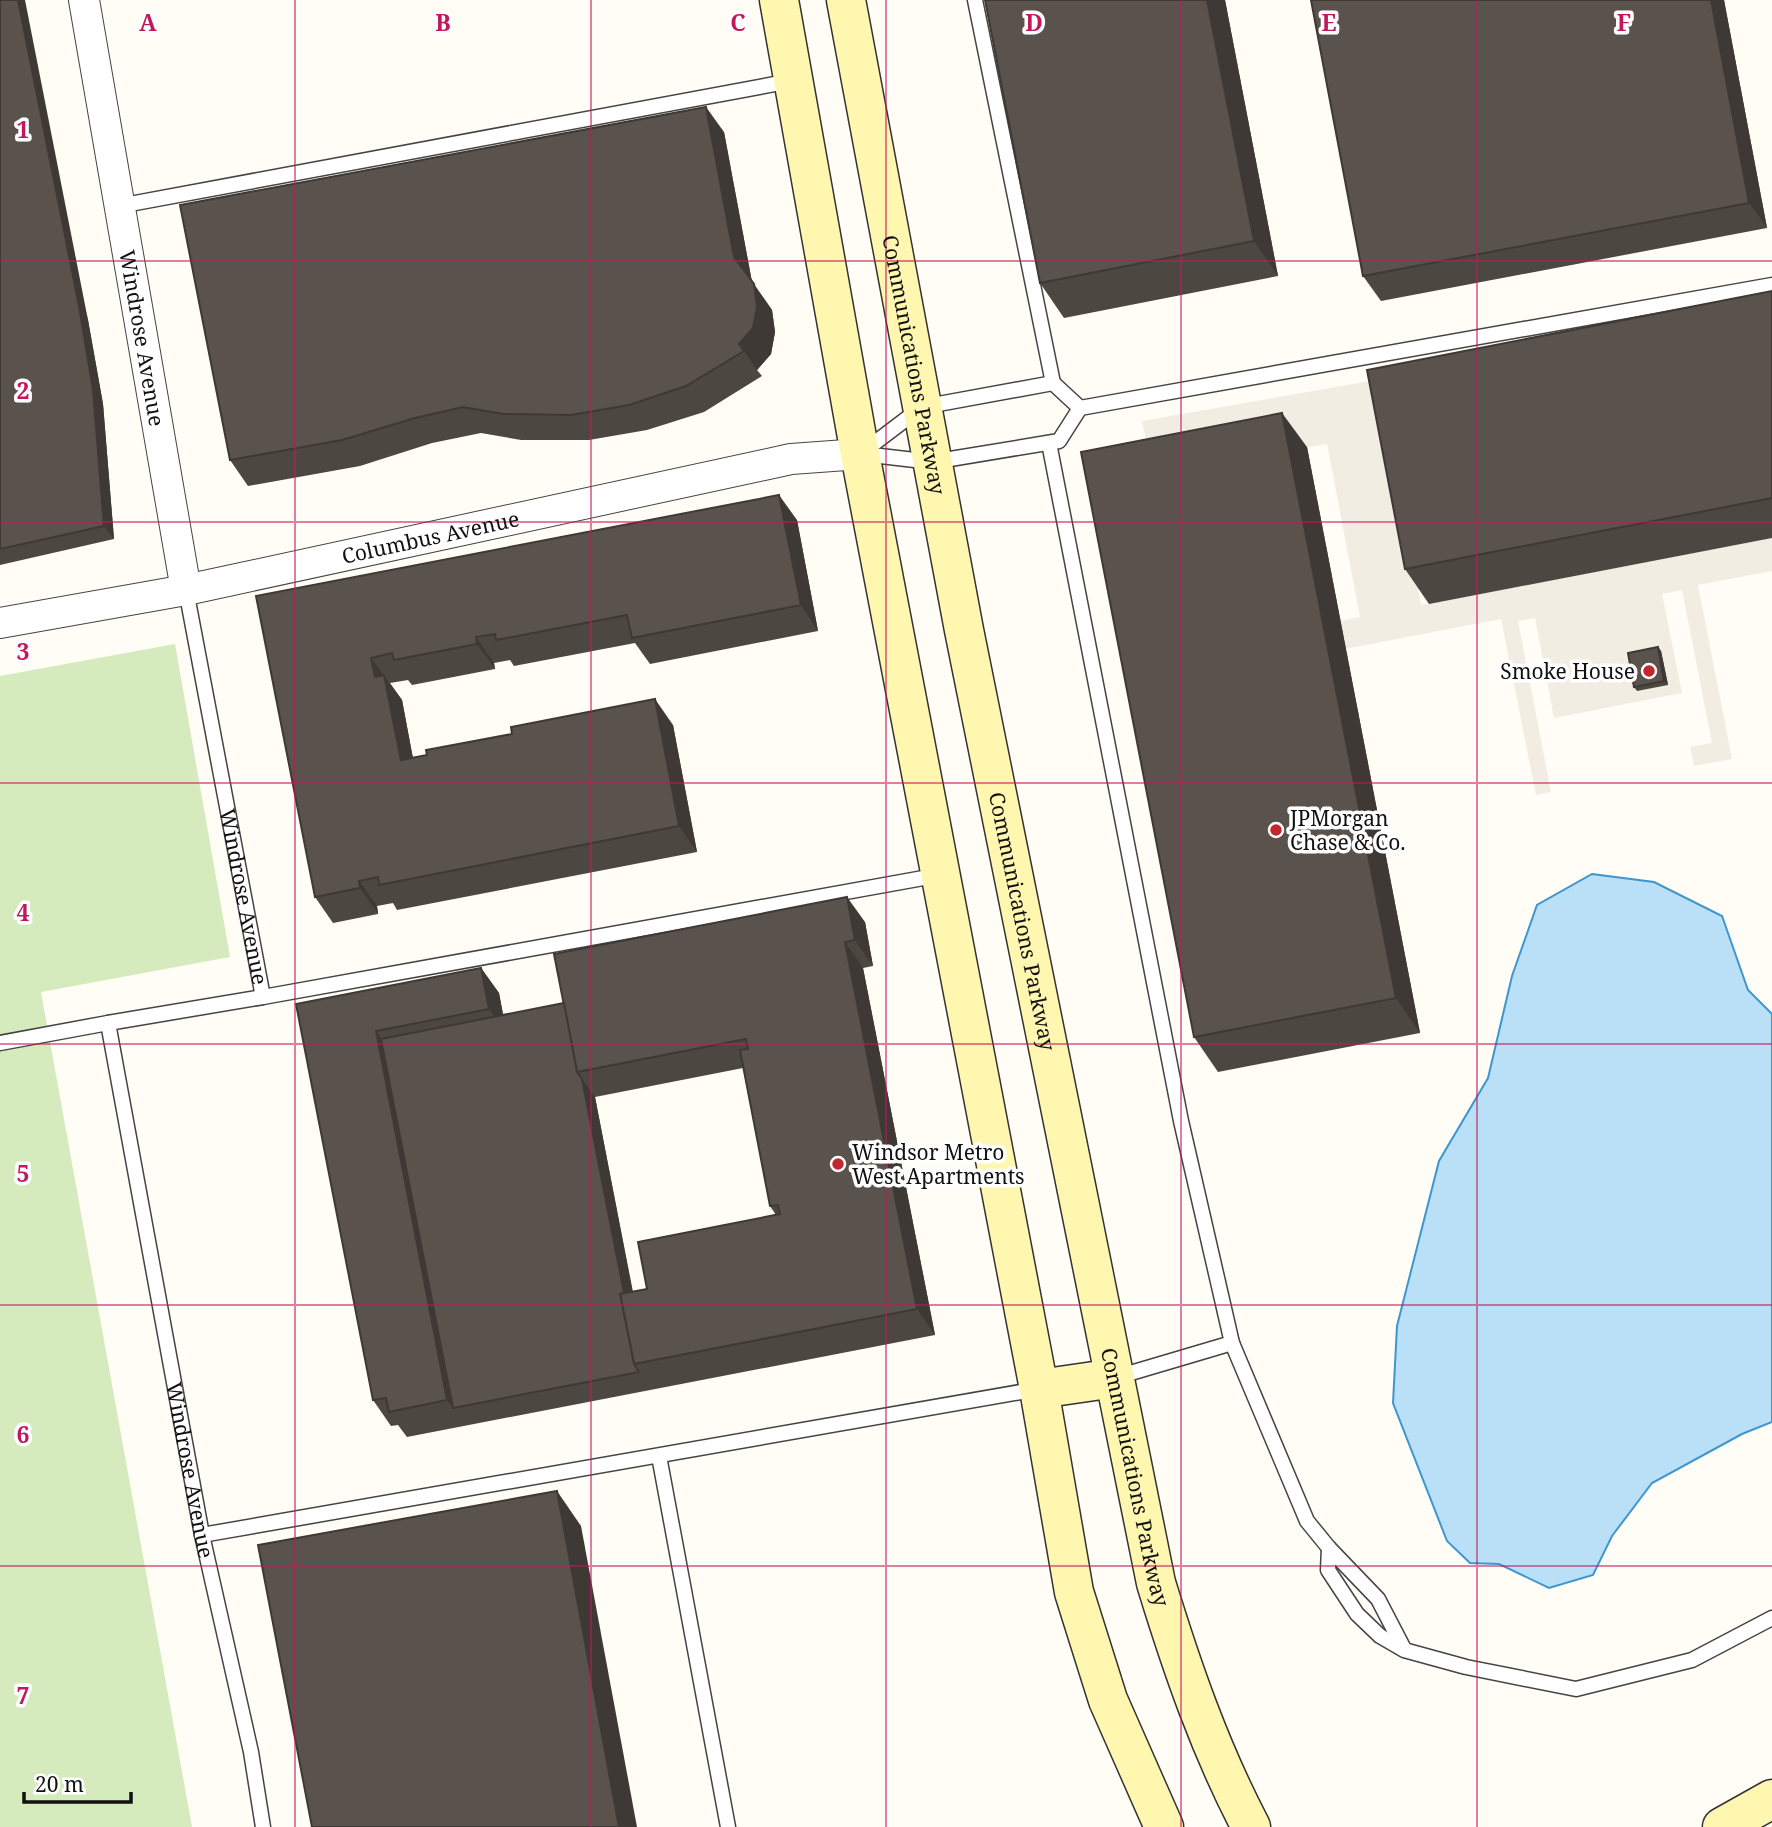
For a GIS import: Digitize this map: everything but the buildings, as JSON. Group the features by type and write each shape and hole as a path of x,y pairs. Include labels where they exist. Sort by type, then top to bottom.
{"street":[{"name":"Windrose Avenue","path":"84,0 186,590"},
{"path":"779,0 860,454 1039,1388 1074,1592 1108,1700 1164,1827"},
{"name":"Communications Parkway","path":"846,0 932,462 1160,1596 1186,1681 1225,1778 1251,1827"},
{"name":"Columbus Avenue","path":"0,623 186,590 791,458 860,454"},
{"path":"1039,1388 1115,1378"},
{"path":"1722,1827 1772,1799"}],"lane":[{"path":"975,0 1053,383 1080,408"},
{"path":"119,206 795,80"},
{"path":"860,454 932,462 1049,443 1059,441 1080,408 1772,285"},
{"path":"860,454 922,407 1053,383"},
{"path":"1049,443 1181,1121 1232,1343 1307,1521 1378,1600 1404,1650"},
{"name":"Windrose Avenue","path":"186,590 263,997 108,1023 202,1535 251,1752 263,1827"},
{"path":"263,997 940,875"},
{"path":"0,1043 108,1023"},
{"path":"1115,1378 1232,1343"},
{"path":"202,1535 1039,1388"},
{"path":"659,1456 728,1827"},
{"path":"1329,1548 1328,1570 1356,1614 1380,1636 1404,1650 1466,1667 1576,1689 1692,1660 1772,1618"}],"green space":[{"path":"175,644 230,957 41,992 192,1827 0,1827 0,676"}],"shaded area":[{"path":"1387,378 1389,428 1421,605 1772,538 1772,571 1698,585 1732,759 1694,766 1690,747 1712,743 1682,590 1662,594 1682,693 1554,718 1535,618 1518,621 1551,792 1536,795 1501,619 1345,649 1340,621 1360,617 1327,444 1307,447 1147,446 1142,421"}],"water":[{"path":"1592,874 1654,882 1722,916 1748,990 1772,1014 1772,1422 1742,1434 1652,1483 1612,1536 1593,1575 1549,1588 1499,1564 1470,1563 1447,1541 1393,1403 1397,1326 1439,1161 1488,1078 1512,976 1537,905"}],"place":[{"name":"Smoke House","path":"1649,671"},
{"name":"JPMorgan Chase & Co.","path":"1276,830"},
{"name":"Windsor Metro West Apartments","path":"838,1164"}]}
